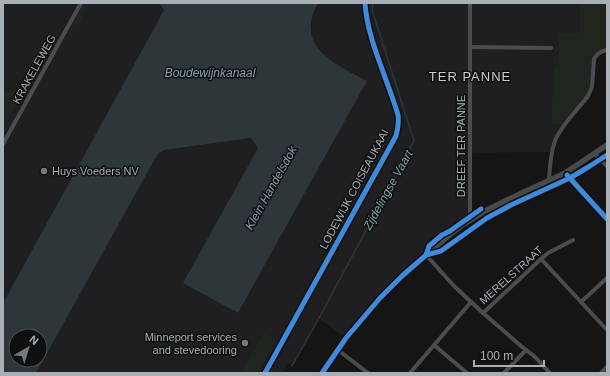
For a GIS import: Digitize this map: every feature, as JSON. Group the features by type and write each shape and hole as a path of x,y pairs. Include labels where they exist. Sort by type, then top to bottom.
{"street":[{"name":"KRAKELEWEG","path":"3,144 80,3"},
{"name":"LODEWIJK COISEAUKAAI","path":"265,373 396,136 398,129 398,114 372,37 365,3"},
{"name":"DREEF TER PANNE","path":"470,3 470,220"},
{"path":"470,47 551,48"},
{"path":"549,181 550,157 555,141 559,133 591,91 594,58 600,52 607,50"},
{"path":"322,373 346,338 380,298 402,276 457,229 470,220 509,199 565,173 607,145"},
{"path":"595,154 607,166"},
{"name":"MERELSTRAAT","path":"483,313 540,259 573,240"},
{"path":"426,255 454,286 483,313 534,356 550,373"},
{"path":"540,259 607,330"},
{"path":"581,302 607,278"},
{"path":"410,373 471,302"},
{"path":"434,345 467,373"},
{"path":"338,350 368,373"},
{"path":"504,373 526,350"},
{"path":"601,373 607,367"}],"shaded area":[{"path":"3,3 159,3 164,10 3,303"},
{"path":"84,3 90,3 77,27 72,25"},
{"path":"318,3 580,3 580,33 557,33 559,64 551,124 566,125 559,133 552,152 470,153 470,217 442,235 429,246 426,255 402,276 346,338 318,318 292,366 288,363 283,373 36,373 39,368 48,368 48,351 156,157 164,150 252,138 258,148 184,282 238,313 367,81 325,57 317,48 312,39 312,18"},
{"path":"580,3 607,3 607,50 596,55 592,87 566,125 551,124 554,67 559,64 557,33 580,33"},
{"path":"3,88 20,97 3,127"},
{"path":"263,333 277,340 258,373 241,373"}],"water":[{"name":"Boudewijnkanaal","path":"159,3 318,3 312,19 311,32 315,43 331,60 342,68 367,81 238,313 183,283 258,148 251,138 164,150 159,153 48,351 48,328 8,328 8,368 39,368 36,373 3,373 3,303 164,10"}],"waterway":[{"name":"Zijdelingse Vaart","path":"292,366 414,141 372,10 373,3"}],"cycle path":[{"path":"265,373 397,133 398,115 374,45 365,3"},
{"path":"426,255 441,251 487,218 511,205 570,178 607,155"},
{"path":"567,175 607,219"},
{"path":"322,373 346,338 380,298 426,255 429,246 442,235 481,209"}],"place":[{"name":"Huys Voeders NV","path":"44,171"},
{"name":"Minneport services and stevedooring","path":"245,343"}],"district":[{"name":"TER PANNE","path":"470,76"}],"water label":[{"name":"Klein Handelsdok","path":"271,188"}]}
